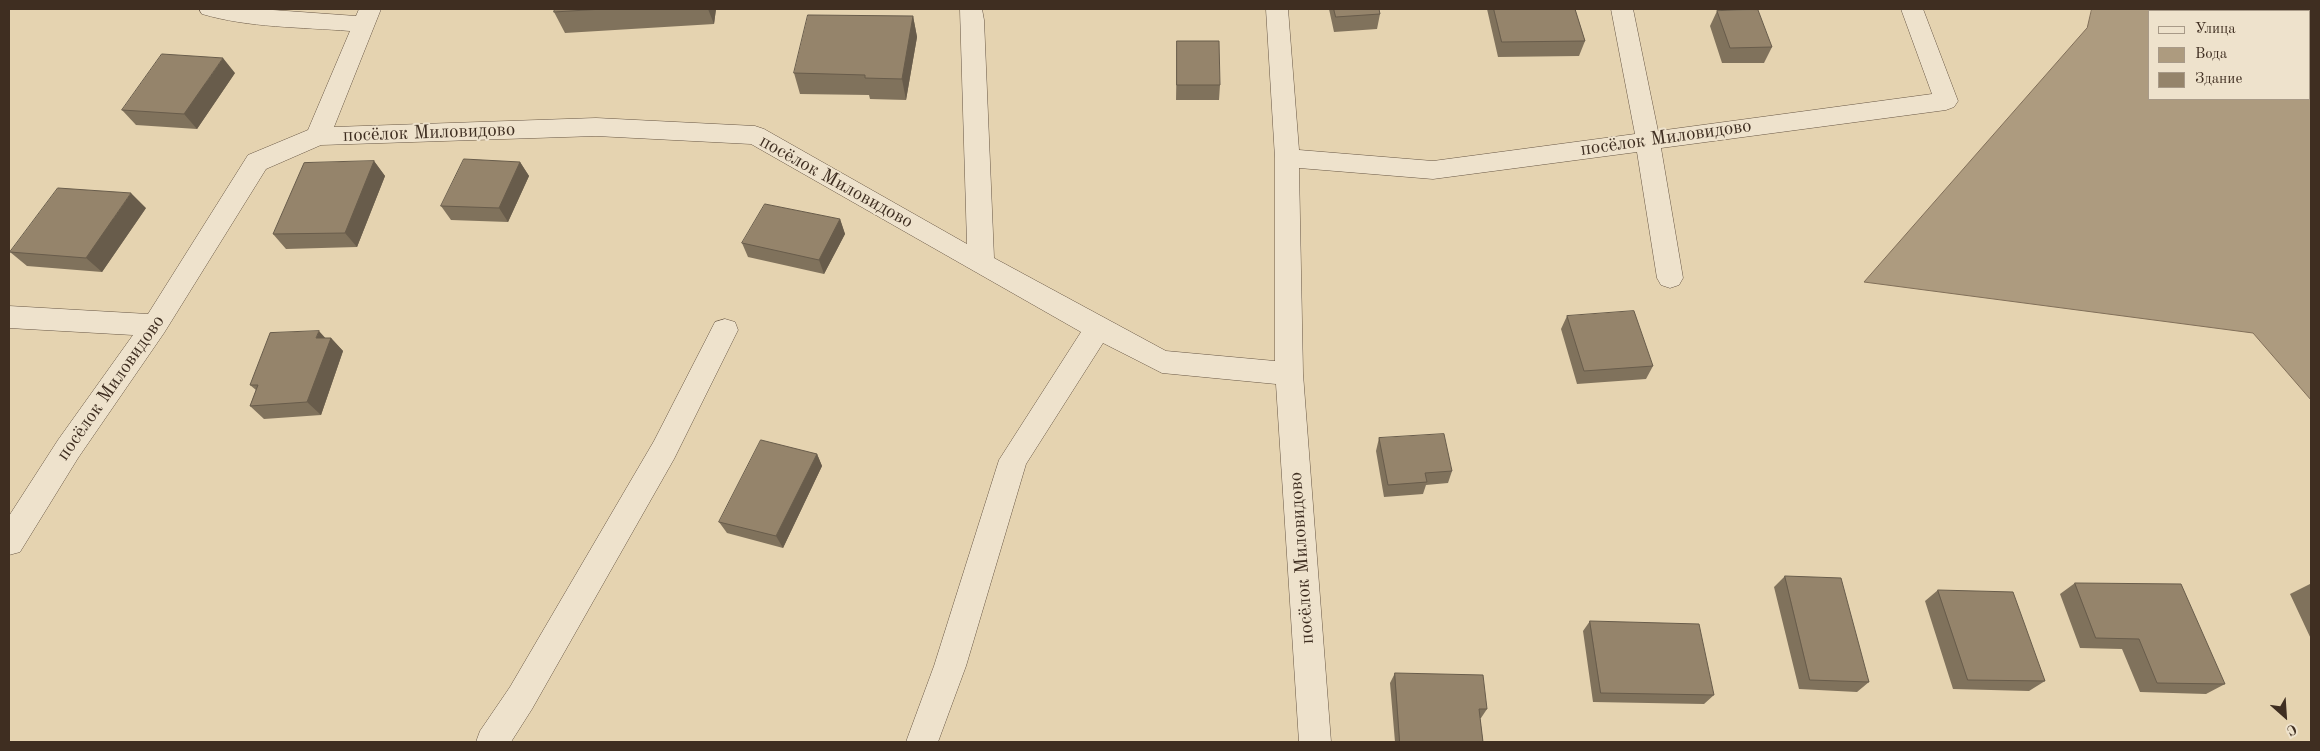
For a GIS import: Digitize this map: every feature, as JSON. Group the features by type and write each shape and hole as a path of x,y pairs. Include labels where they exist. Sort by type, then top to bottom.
{"street":[{"path":"210,9 252,16 367,16"},
{"path":"971,9 973,20 981,264"},
{"name":"посёлок Миловидово","path":"1277,9 1287,158 1289,374 1315,742"},
{"path":"1622,9 1648,141 1670,278"},
{"name":"посёлок Миловидово","path":"1287,158 1433,170 1946,101 1912,9"},
{"name":"посёлок Миловидово","path":"318,136 367,16"},
{"name":"посёлок Миловидово","path":"9,542 68,449 155,325 257,162 318,136 596,127 755,135 981,264 1162,362 1289,374"},
{"path":"9,317 155,325"},
{"path":"922,742 950,666 1013,460 1098,328"},
{"path":"492,742 521,698 664,450 724,330"}],"water":[{"path":"2092,9 2311,9 2311,400 2253,333 1864,282 2087,28"}],"building":[{"path":"555,9 603,9 554,12"},
{"path":"1334,9 1379,9 1380,14 1336,17"},
{"path":"1494,9 1575,9 1585,41 1502,42"},
{"path":"1758,10 1772,47 1730,48 1717,11"},
{"path":"808,15 913,16 902,79 865,78 865,75 794,73"},
{"path":"1177,41 1219,41 1220,85 1177,85"},
{"path":"162,54 223,58 184,114 122,110"},
{"path":"464,159 520,162 499,208 441,206"},
{"path":"374,161 345,233 273,234 304,163"},
{"path":"58,188 131,193 86,258 10,252"},
{"path":"765,204 840,219 819,260 742,243"},
{"path":"1634,311 1653,366 1584,371 1567,316"},
{"path":"319,331 316,338 331,338 307,402 250,406 258,385 250,385 270,333"},
{"path":"1444,434 1452,471 1425,473 1427,482 1388,485 1379,438"},
{"path":"761,440 817,454 776,536 719,522"},
{"path":"1785,576 1841,578 1869,682 1810,680"},
{"path":"2075,583 2181,584 2225,684 2157,683 2139,639 2096,638"},
{"path":"1938,590 2013,592 2045,681 1968,680"},
{"path":"1590,621 1699,624 1714,695 1601,693"},
{"path":"1395,673 1483,675 1487,709 1479,709 1483,742 1400,742"}]}
